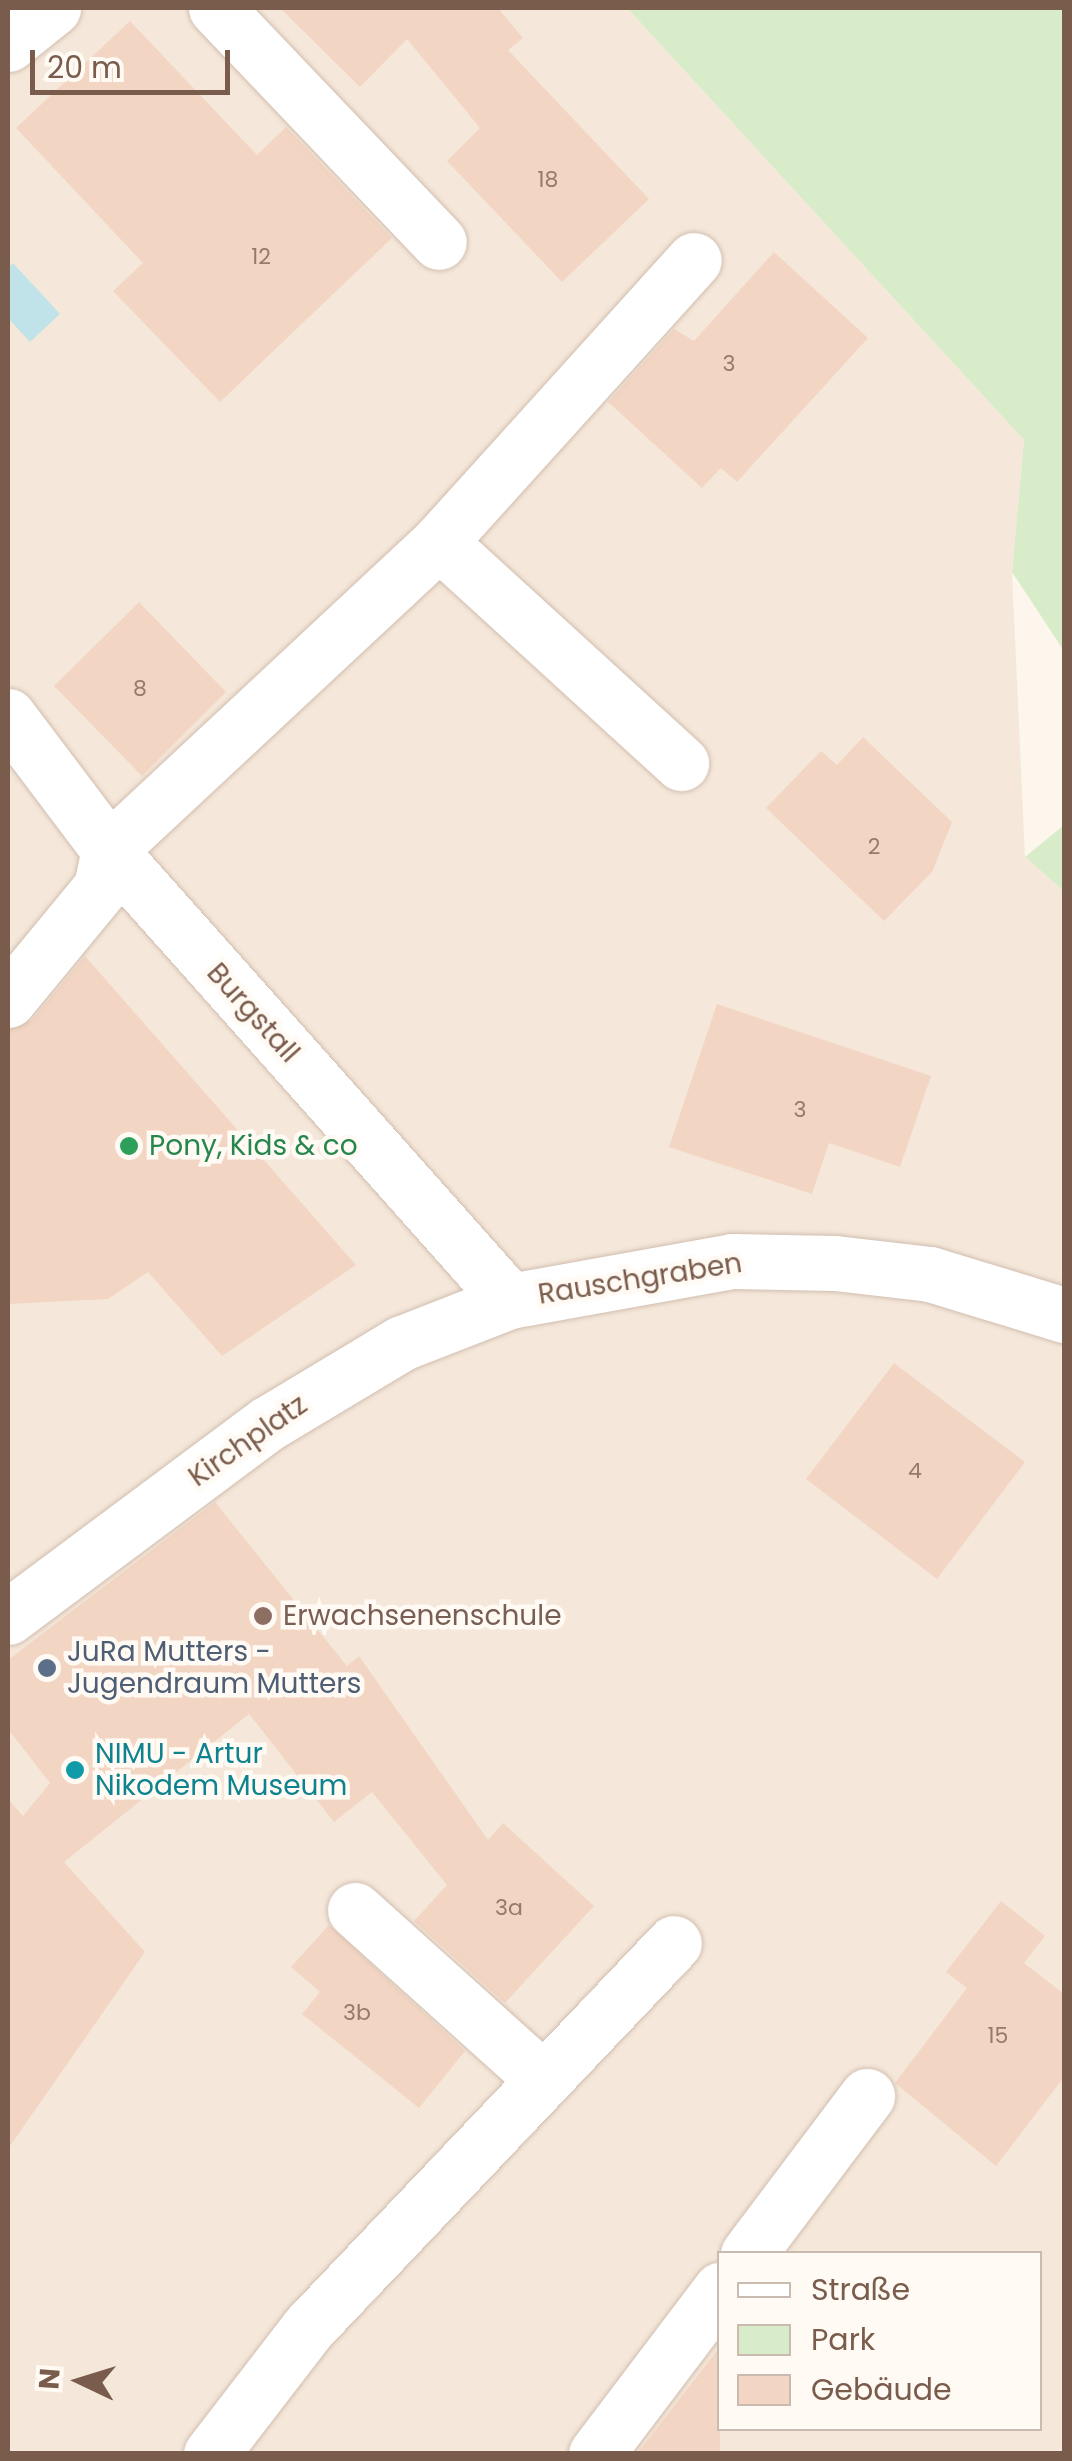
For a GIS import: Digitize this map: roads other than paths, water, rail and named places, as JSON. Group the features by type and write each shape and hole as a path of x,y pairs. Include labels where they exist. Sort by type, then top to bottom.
{"street":[{"path":"8,44 53,8"},
{"path":"216,8 438,242"},
{"path":"8,1000 100,887 109,850 439,542 694,260"},
{"path":"439,542 681,764"},
{"name":"Burgstall","path":"8,716 109,850 510,1301"},
{"name":"Rauschgraben","path":"510,1301 732,1261 836,1262 930,1274 1064,1315"},
{"name":"Kirchplatz","path":"8,1617 267,1424 402,1343 510,1301"},
{"path":"355,1910 544,2080"},
{"path":"211,2454 308,2328 674,1943"},
{"path":"750,2251 867,2096"},
{"path":"596,2454 717,2294"}],"water":[{"path":"13,263 60,314 30,342 8,318 8,269"}],"place":[{"name":"Pony, Kids & co","path":"129,1146"},
{"name":"Erwachsenenschule","path":"263,1616"},
{"name":"JuRa Mutters - Jugendraum Mutters","path":"47,1668"},
{"name":"NIMU - Artur Nikodem Museum","path":"75,1770"}]}
